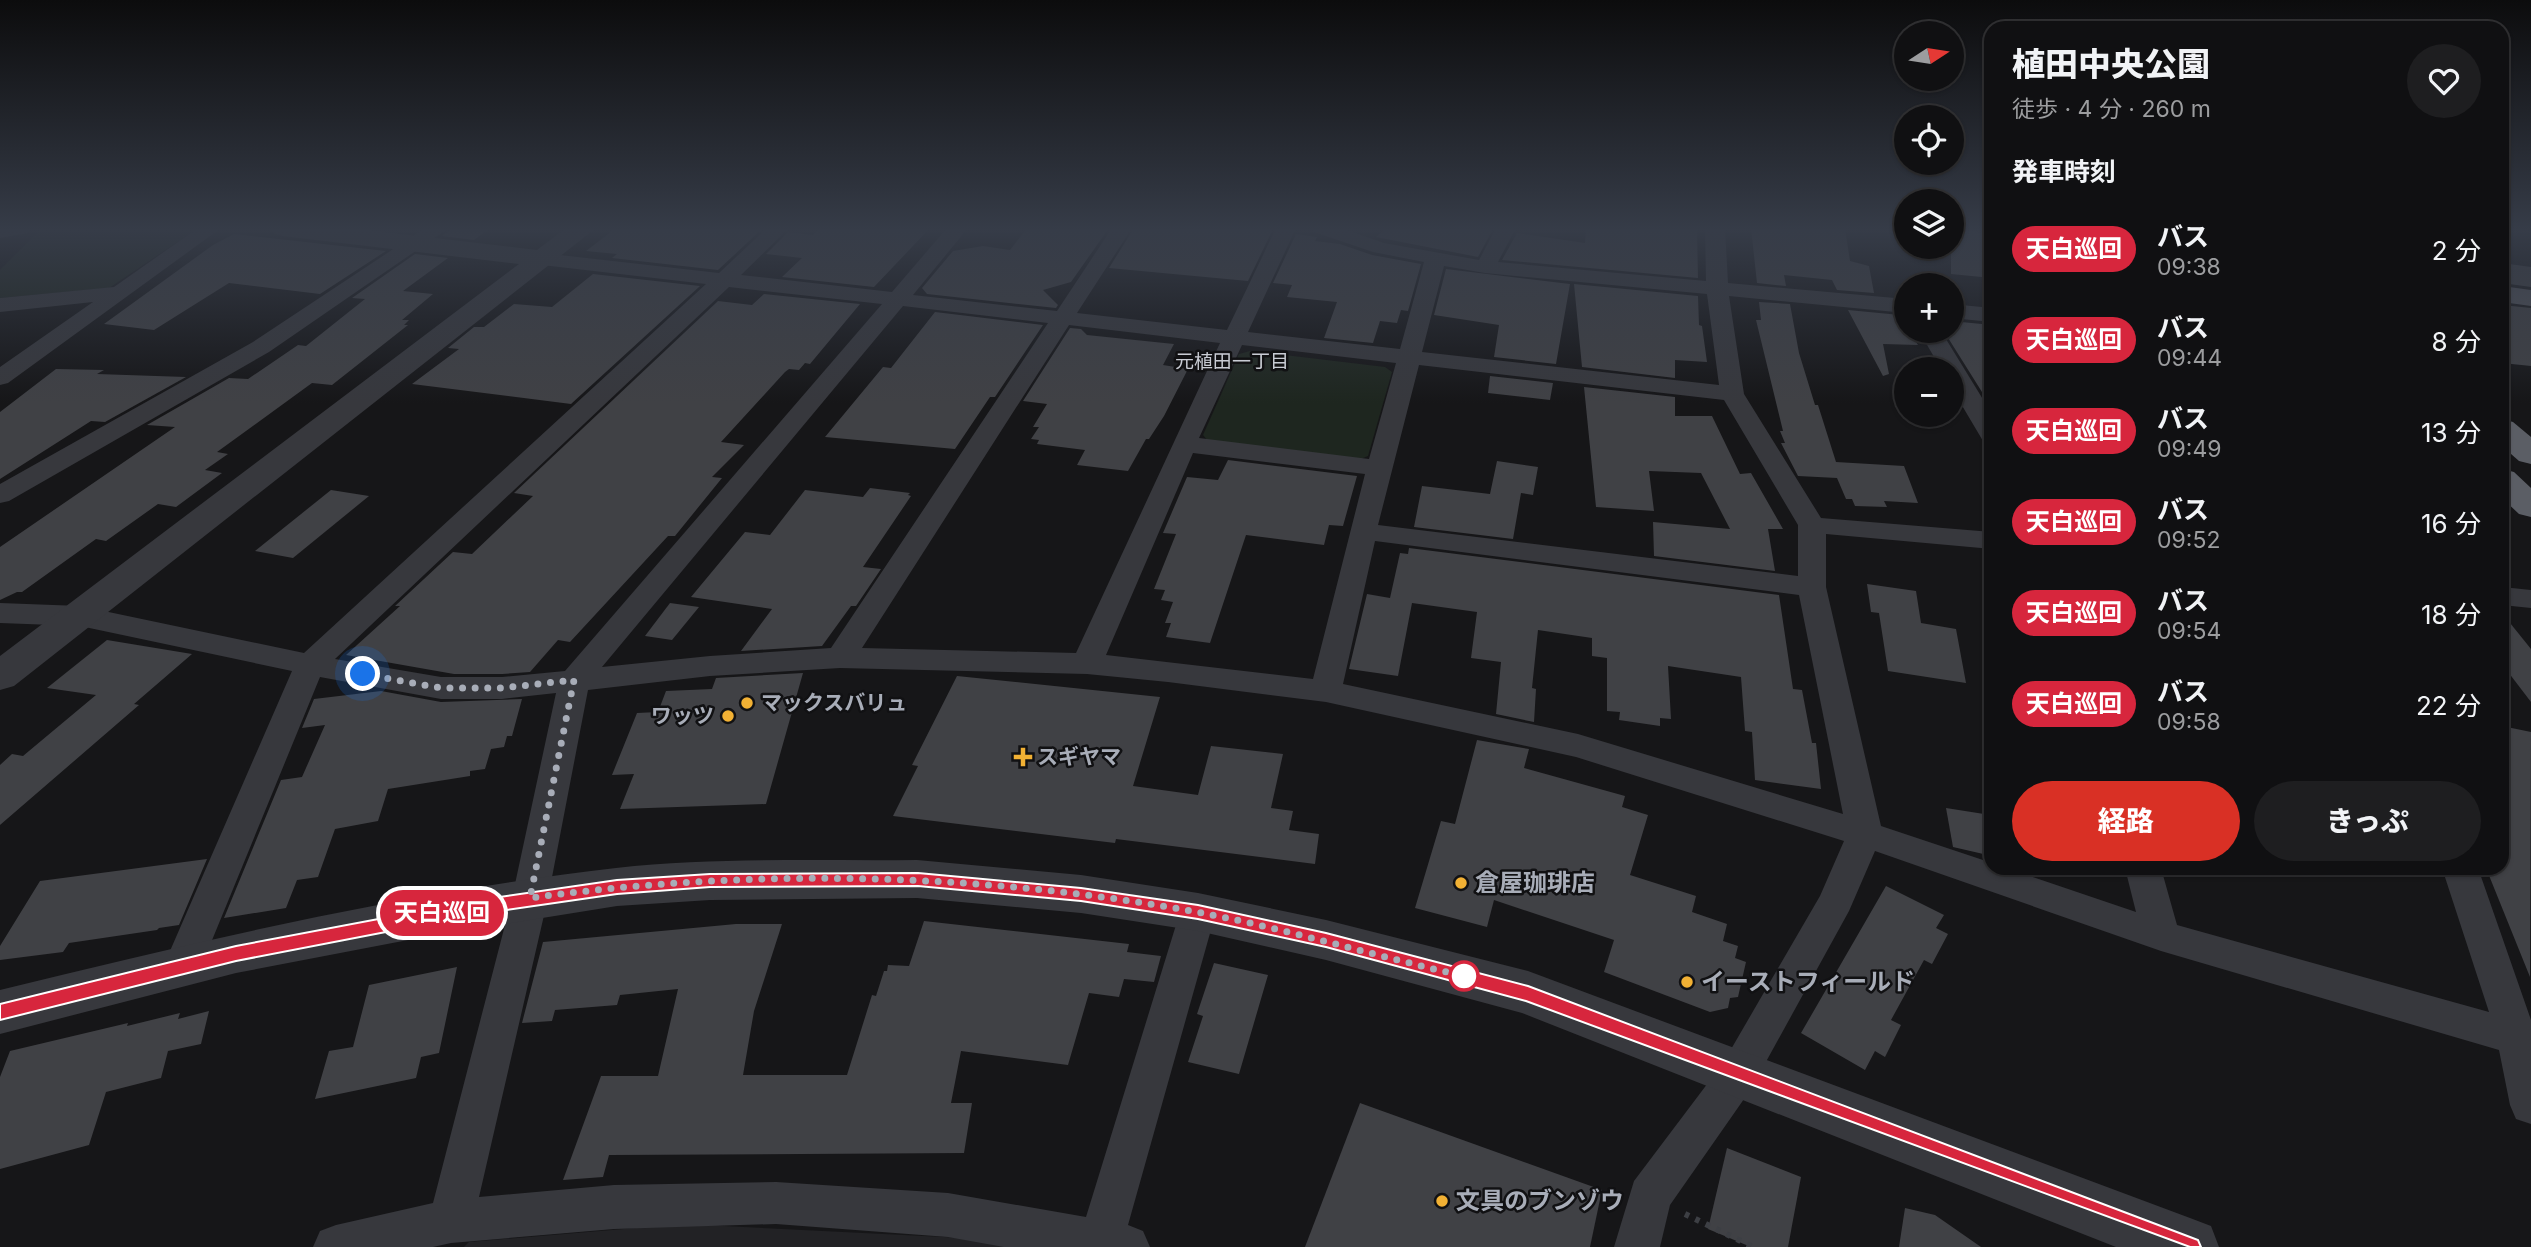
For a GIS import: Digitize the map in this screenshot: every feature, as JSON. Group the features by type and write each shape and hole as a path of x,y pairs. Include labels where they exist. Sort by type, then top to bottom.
{"highway":[{"path":"2509,435 2531,454"},
{"path":"2509,486 2531,507"}],"main road":[{"path":"2509,295 2531,298"}],"street":[{"path":"0,379 130,286"},
{"path":"0,495 261,347 352,286"},
{"path":"0,676 507,286"},
{"path":"182,967 310,665 716,286"},
{"path":"786,286 1731,394"},
{"path":"451,1222 530,898 574,680 907,286"},
{"path":"840,658 1085,286"},
{"path":"1087,664 1184,444 1258,286"},
{"path":"1326,691 1363,531 1427,286"},
{"path":"1708,286 1894,305"},
{"path":"1637,1247 1650,1196 1737,1076 1836,901 1865,834 1812,587 1812,525 1731,394 1717,287"},
{"path":"0,305 120,293"},
{"path":"1964,312 1984,314"},
{"path":"1937,343 1984,422"},
{"path":"0,362 26,359"},
{"path":"1184,444 1380,468"},
{"path":"1812,525 1984,540"},
{"path":"1363,531 1812,587"},
{"path":"2509,597 2531,599"},
{"path":"0,613 80,615 310,665 441,688 502,688 710,666 840,658 1087,664 1168,671 1326,691 1578,746 1865,834 2161,936 2517,1037"},
{"path":"2145,875 2161,936"},
{"path":"2462,875 2517,1037 2531,1105"},
{"path":"0,1012 236,953 530,898 617,887 710,881 918,879 1081,894 1198,912 1326,940 1528,993 1737,1076 2190,1247"},
{"path":"336,1247 451,1222 614,1207 776,1203 948,1215 1114,1244 1198,912"}],"path":[{"path":"1650,1196 1735,1243 1753,1247"}],"shaded area":[{"path":"0,286 112,286 109,288 0,298"},
{"path":"1250,351 1385,367 1392,372 1368,456 1356,461 1208,441 1203,435 1239,354"},
{"path":"683,1224 984,1239 1021,1247 464,1247 469,1242"}],"building":[{"path":"156,286 224,286 154,330 104,324"},
{"path":"255,286 332,286 320,294"},
{"path":"369,286 410,286 403,291 433,294 402,320 409,320 404,325 408,325 332,385 312,383 217,452 228,454 205,470 222,473 176,507 158,504 106,541 96,539 22,592 0,600 0,547 175,427 147,425 229,378 248,379 298,345 306,346 365,299 352,298"},
{"path":"578,286 700,286 571,404 412,384 459,349 448,348 474,327 484,327 514,304 552,307"},
{"path":"1056,286 1043,290 1058,305 1056,308 927,294 922,288"},
{"path":"1292,286 1415,286 1408,311 1401,310 1397,323 1380,321 1373,343 1324,338 1337,302 1287,297"},
{"path":"1442,286 1570,286 1556,364 1494,357 1499,325 1434,315"},
{"path":"1574,286 1698,296 1699,325 1702,326 1707,362 1675,360 1675,378 1582,367"},
{"path":"1835,286 1873,286 1874,293 1837,290"},
{"path":"764,294 860,304 810,364 805,363 799,370 789,369 785,372 721,442 744,445 712,477 722,478 675,536 668,536 570,642 558,640 530,672 502,674 454,674 346,655 400,606 395,606 453,552 472,554 533,496 514,493 718,301 752,305"},
{"path":"1759,302 1790,304 1799,353 1836,462 1904,466 1918,503 1884,501 1887,507 1855,506 1852,499 1846,499 1837,478 1798,476 1781,443 1785,443 1780,431 1783,431 1756,320 1761,320"},
{"path":"2509,306 2531,308 2531,366 2509,364"},
{"path":"1848,310 1894,314 1894,343 1918,345 1883,344 1889,374 1883,376"},
{"path":"935,312 1043,325 995,397 990,397 955,449 825,437 883,367 891,368"},
{"path":"1964,322 1984,324 1984,395 1964,363 1964,357 1960,357 1951,343 1964,343"},
{"path":"1070,328 1081,329 1087,335 1174,344 1163,365 1188,369 1164,416 1149,439 1146,439 1128,471 1077,465 1085,450 1037,444 1039,440 1031,439 1039,427 1033,427 1047,404 1023,401"},
{"path":"56,369 104,370 97,374 186,377 105,422 91,421 0,479 0,412"},
{"path":"1490,376 1553,383 1550,400 1488,393"},
{"path":"1584,387 1675,397 1675,416 1712,416 1740,474 1751,473 1783,529 1768,529 1775,571 1654,556 1653,522 1730,529 1701,473 1649,471 1654,511 1596,507"},
{"path":"1228,460 1357,476 1343,526 1329,525 1324,545 1246,535 1210,643 1166,637 1171,623 1165,623 1173,602 1161,600 1165,590 1154,589 1176,534 1163,533 1187,477 1218,480"},
{"path":"1497,461 1538,467 1533,495 1521,493 1513,539 1414,527 1422,486 1490,494"},
{"path":"870,488 910,493 908,495 911,496 863,567 881,569 856,606 851,606 822,646 741,651 772,609 691,597 745,532 770,535 805,490 863,497"},
{"path":"331,490 369,496 293,558 255,551"},
{"path":"1409,548 1779,595 1793,689 1802,690 1812,743 1816,743 1821,789 1755,780 1752,732 1745,731 1741,677 1668,666 1671,719 1660,718 1660,726 1619,720 1620,712 1607,711 1607,658 1592,656 1592,638 1538,630 1532,688 1536,689 1534,722 1496,714 1501,662 1471,658 1477,612 1412,603 1398,676 1349,669 1367,594 1390,598 1400,553 1408,554"},
{"path":"1867,584 1916,591 1921,623 1956,629 1966,683 1888,671 1879,613 1871,612"},
{"path":"670,603 699,607 672,640 645,636"},
{"path":"2509,622 2531,649 2531,702 2509,673"},
{"path":"107,640 192,654 134,704 139,705 0,825 0,765 12,754 23,756 96,695 47,688"},
{"path":"803,673 766,804 620,809 634,774 612,775 637,713 658,712 666,691 712,689 716,678"},
{"path":"957,676 1160,697 1133,786 1198,795 1211,746 1283,754 1271,808 1293,811 1289,830 1319,834 1315,864 1116,839 1115,843 893,816 918,766 912,765"},
{"path":"381,691 441,702 522,699 512,736 507,736 504,747 491,749 485,769 470,771 470,776 388,789 378,821 335,829 318,877 297,880 286,908 224,918 281,780 302,777 325,725 302,728 314,699"},
{"path":"2509,727 2531,732 2530,977 2489,875 2509,875"},
{"path":"1477,740 1529,749 1524,768 1625,796 1622,807 1648,815 1630,875 1696,896 1692,912 1727,924 1723,941 1738,946 1735,958 1746,962 1738,997 1730,998 1728,1008 1710,1012 1604,972 1614,940 1494,900 1487,927 1415,908 1441,821 1455,824"},
{"path":"1946,808 1984,814 1984,854 1953,847"},
{"path":"207,859 179,925 69,943 63,952 0,960 0,946 40,881"},
{"path":"1886,886 1944,915 1936,928 1948,934 1932,964 1924,960 1891,1020 1901,1025 1885,1057 1875,1051 1865,1070 1801,1033"},
{"path":"924,921 1129,944 1127,952 1161,956 1154,982 1124,979 1119,997 1089,993 1068,1065 961,1051 951,1103 972,1103 964,1153 609,1155 603,1177 563,1180 601,1076 658,1076 678,989 620,995 617,1005 555,1010 552,1021 522,1023 543,942 736,924 782,924 754,1011 743,1075 847,1075 872,995 876,996 884,971 887,971 888,965 909,966"},
{"path":"1214,963 1268,975 1239,1074 1188,1062 1203,1016 1197,1014"},
{"path":"457,967 439,1053 421,1057 416,1078 315,1099 329,1051 353,1047 369,985"},
{"path":"209,1011 201,1044 168,1051 161,1078 106,1092 89,1145 0,1169 0,1077 10,1051 128,1023 127,1026 180,1013 178,1019"},
{"path":"1360,1103 1602,1190 1590,1247 1305,1247"},
{"path":"1727,1148 1801,1177 1788,1247 1751,1247 1708,1229"},
{"path":"1905,1208 1935,1215 1981,1247 1899,1247"}],"bus line":[{"name":"天白巡回","path":"0,1012 236,953 530,898 617,887 710,881 918,879 1081,894 1198,912 1326,940 1528,993 1737,1076 2190,1247"}],"place":[{"name":"マックスバリュ","path":"747,703"},
{"name":"ワッツ","path":"728,716"},
{"name":"スギヤマ","path":"1023,757"},
{"name":"倉屋珈琲店","path":"1461,883"},
{"name":"イーストフィールド","path":"1687,982"},
{"name":"文具のブンゾウ","path":"1442,1201"}],"district":[{"name":"元植田一丁目","path":"1232,361"}],"route":[{"path":"363,674 441,688 502,688 574,680 530,898 617,887 710,881 918,879 1081,894 1198,912 1326,940 1464,976"}]}
